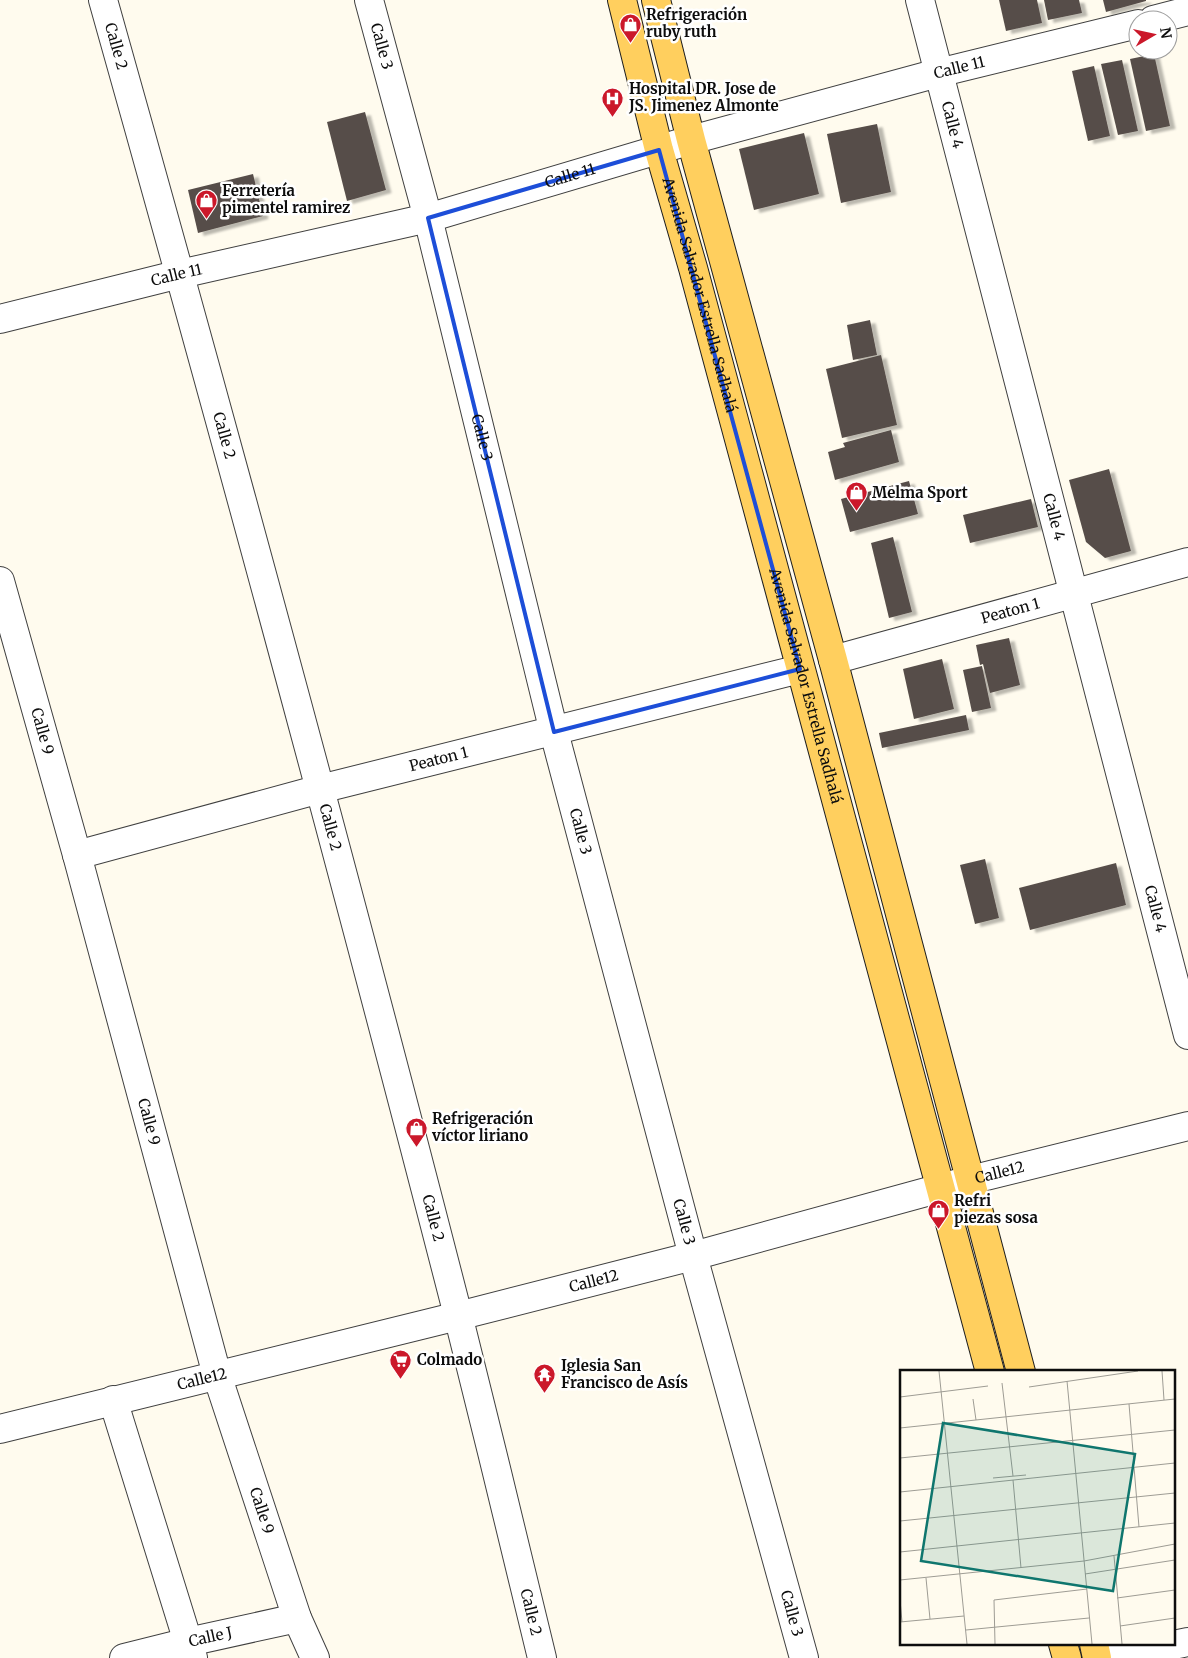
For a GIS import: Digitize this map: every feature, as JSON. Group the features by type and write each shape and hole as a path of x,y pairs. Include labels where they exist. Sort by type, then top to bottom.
{"main road":[{"name":"Avenida Salvador Estrella Sadhalá","path":"622,0 660,150 989,1370"},
{"path":"656,0 1020,1370"}],"street":[{"name":"Calle 2","path":"103,0 180,274 320,789 458,1316 542,1658"},
{"name":"Calle 3","path":"369,0 428,218 554,732 693,1256 804,1658"},
{"name":"Calle 4","path":"920,0 1188,1035"},
{"name":"Calle 11","path":"0,320 180,274 428,218 692,140 938,73 1128,26"},
{"name":"Peaton 1","path":"833,660 1188,562"},
{"name":"Calle 9","path":"0,581 77,855 217,1375 297,1618 315,1658"},
{"name":"Peaton 1","path":"77,855 320,789 800,669"},
{"name":"Calle12","path":"0,1429 458,1316 693,1256 970,1180 1188,1126"},
{"path":"113,1400 190,1650"},
{"name":"Calle J","path":"124,1658 190,1650 297,1618"},
{"path":"1110,1658 1168,1646"}],"highlighted area":[{"path":"659,150 800,669 554,732 428,218"}],"building":[{"path":"999,0 1037,0 1042,23 1006,31"},
{"path":"1044,0 1079,0 1082,13 1048,20"},
{"path":"1103,0 1146,0 1146,1 1106,12"},
{"path":"1122,60 1138,131 1118,135 1101,64"},
{"path":"1130,60 1155,60 1170,126 1146,131"},
{"path":"1094,66 1110,136 1088,141 1072,71"},
{"path":"365,112 386,190 347,201 327,122"},
{"path":"877,124 891,192 841,203 827,134"},
{"path":"804,133 819,194 754,210 739,149"},
{"path":"253,174 263,216 198,233 188,190"},
{"path":"870,320 877,355 853,360 847,325"},
{"path":"881,355 897,425 842,438 826,369"},
{"path":"891,430 899,462 835,480 828,452 845,447 843,443"},
{"path":"1109,469 1131,551 1105,558 1086,542 1069,480"},
{"path":"909,481 918,514 850,532 841,499"},
{"path":"1031,499 1038,527 970,543 963,515"},
{"path":"893,537 912,612 889,618 871,543"},
{"path":"1009,638 1020,685 990,693 983,664 980,665 976,645"},
{"path":"942,659 954,709 914,719 903,669"},
{"path":"982,666 991,708 972,712 963,670"},
{"path":"966,715 969,730 882,748 879,733"},
{"path":"985,859 999,918 975,924 960,865"},
{"path":"1116,863 1126,905 1030,930 1019,888"}],"place":[{"name":"Refrigeración ruby ruth","path":"630,43"},
{"name":"Hospital DR. Jose de JS. Jimenez Almonte","path":"613,117"},
{"name":"Ferretería pimentel ramirez","path":"206,219"},
{"name":"Melma Sport","path":"856,512"},
{"name":"Refrigeración víctor liriano","path":"416,1147"},
{"name":"Refri piezas sosa","path":"938,1229"},
{"name":"Colmado","path":"401,1379"},
{"name":"Iglesia San Francisco de Asís","path":"545,1394"}]}
